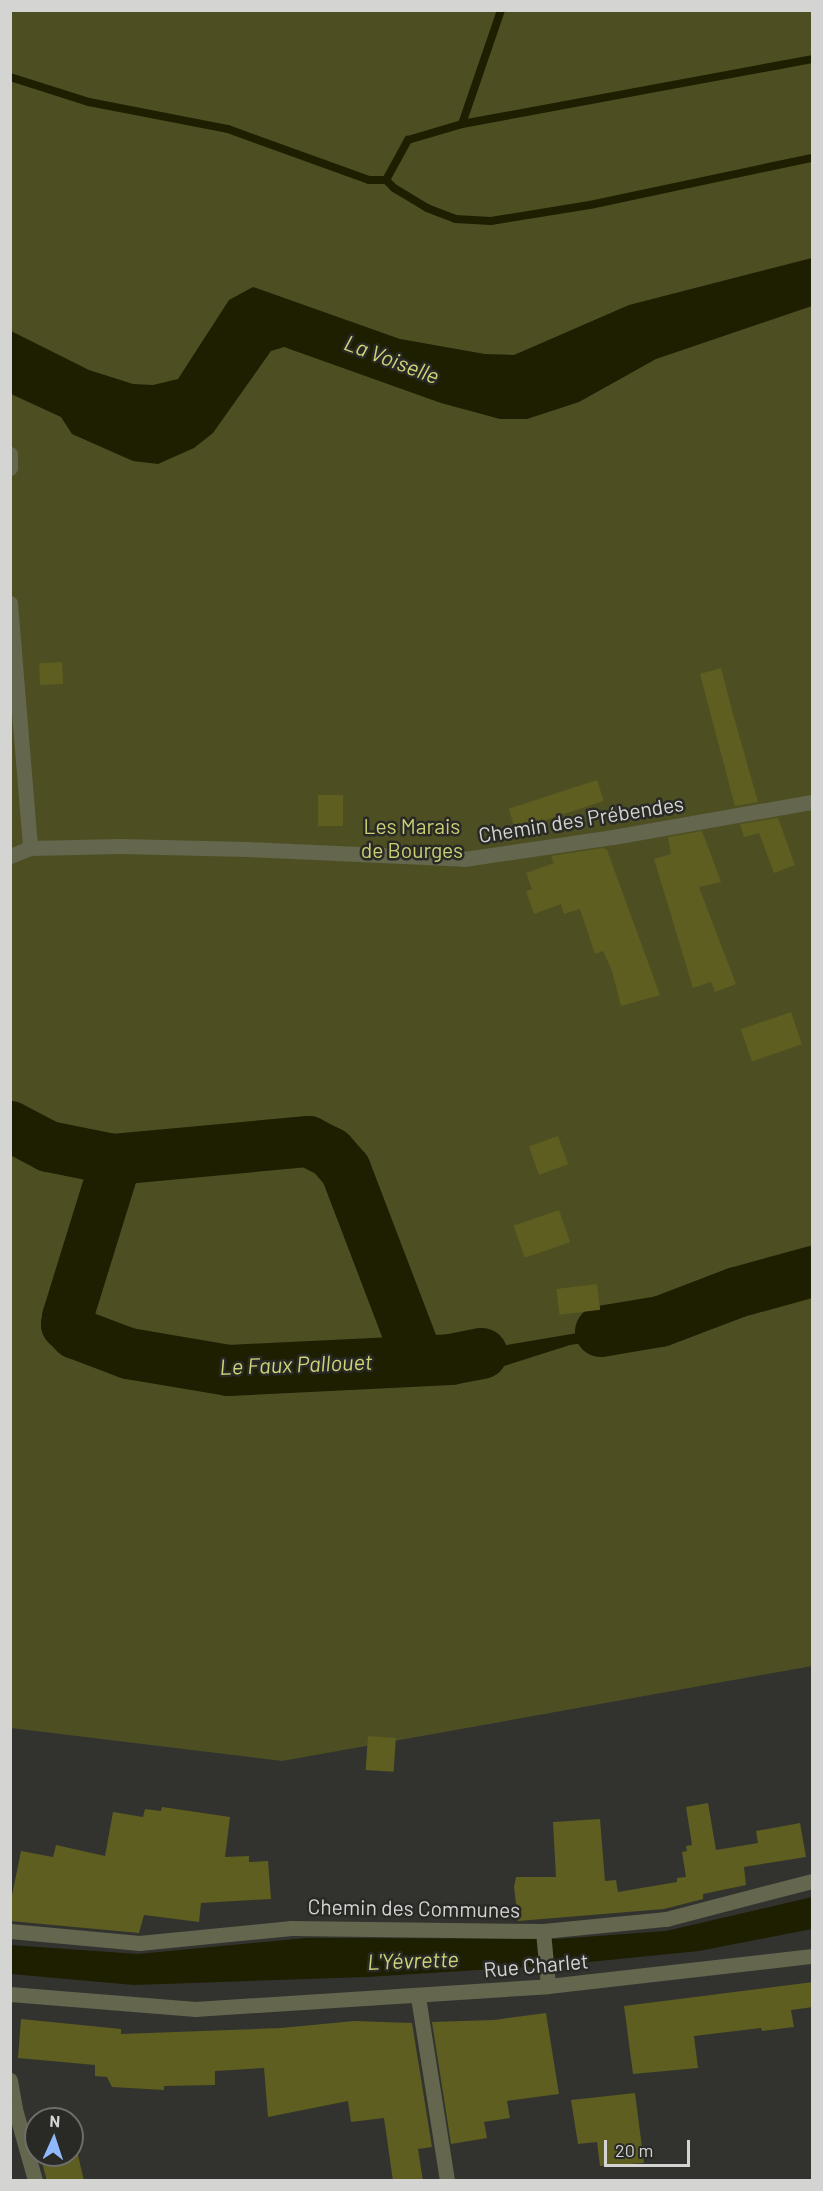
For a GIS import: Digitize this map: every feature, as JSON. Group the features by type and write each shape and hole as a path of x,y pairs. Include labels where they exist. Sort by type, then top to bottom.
{"street":[{"path":"10,454 10,468"},
{"path":"10,603 30,848"},
{"name":"Chemin des Prébendes","path":"10,856 30,848 235,848 464,859 614,837 813,802"},
{"name":"Chemin des Communes","path":"10,1931 139,1943 291,1928 544,1934 666,1919 813,1881"},
{"path":"544,1934 547,1981"},
{"name":"Rue Charlet","path":"11,1998 195,2009 418,1997 547,1981 813,1956"},
{"path":"418,1997 447,2181"},
{"path":"10,2080 15,2109 35,2181"}],"green space":[{"name":"Les Marais de Bourges","path":"11,11 812,11 812,1666 282,1761 11,1728"}],"water":[{"name":"La Voiselle","path":"812,258 812,306 656,359 579,402 527,419 500,419 441,403 284,347 271,351 213,433 194,448 158,464 133,461 72,434 61,417 11,394 11,331 89,370 133,384 153,385 178,379 229,300 253,287 400,339 485,354 514,355 629,305"},
{"path":"10,1127 43,1146 113,1161 105,1197 63,1328 126,1354 217,1371 407,1362 684,1315 792,1275 812,1271 812,1286 741,1304 691,1326 570,1345 501,1367 477,1371 427,1375 315,1374 231,1378 184,1374 143,1366 60,1337 52,1329 104,1177 100,1173 59,1161 11,1140"},
{"name":"L'Yévrette","path":"812,1897 812,1929 699,1951 559,1965 366,1977 134,1985 11,1974 10,1945 138,1954 306,1938 557,1939 666,1931"}],"building":[{"path":"62,662 63,684 40,685 39,663"},
{"path":"721,668 758,802 735,806 700,674"},
{"path":"597,780 604,801 515,830 509,809"},
{"path":"318,795 343,795 343,826 318,826"},
{"path":"778,818 795,865 774,873 759,833 744,837 740,824"},
{"path":"702,831 721,882 699,887 736,984 715,992 711,982 693,988 654,859 671,854 668,837"},
{"path":"603,848 607,850 660,995 621,1006 612,971 603,951 595,954 580,909 564,914 561,904 534,914 526,891 532,889 526,873 554,863 551,856"},
{"path":"791,1012 802,1044 752,1061 741,1029"},
{"path":"558,1136 568,1164 539,1175 529,1147"},
{"path":"559,1210 570,1242 525,1258 514,1226"},
{"path":"597,1284 600,1310 559,1315 556,1289"},
{"path":"368,1736 396,1738 394,1772 366,1770"},
{"path":"708,1803 716,1850 758,1843 756,1831 800,1823 806,1857 744,1867 746,1885 703,1894 703,1899 664,1909 518,1921 514,1887 516,1877 556,1877 553,1822 600,1819 605,1881 616,1880 618,1892 677,1882 677,1878 686,1877 682,1852 687,1851 686,1846 692,1845 686,1807"},
{"path":"162,1807 230,1817 225,1857 249,1856 249,1862 268,1861 271,1899 201,1903 199,1922 144,1915 139,1933 10,1921 10,1905 21,1851 53,1857 56,1845 105,1856 113,1812 143,1817 145,1809 161,1811"},
{"path":"813,1982 813,2007 791,2010 794,2027 762,2031 761,2028 694,2036 698,2068 633,2074 624,2006"},
{"path":"546,2013 559,2094 507,2101 510,2118 484,2122 487,2138 451,2144 432,2022 494,2020"},
{"path":"21,2019 121,2029 121,2034 281,2028 354,2021 412,2023 432,2147 418,2149 423,2181 393,2181 384,2118 351,2122 348,2101 268,2117 264,2068 215,2071 215,2085 164,2086 164,2090 112,2087 107,2077 95,2076 95,2065 18,2058"},
{"path":"635,2093 644,2163 600,2166 597,2142 578,2144 571,2100"},
{"path":"43,2167 81,2167 84,2181 47,2181"}],"waterway":[{"path":"462,124 501,10"},
{"path":"10,77 89,102 228,129 369,180 386,180 408,140 462,124 812,59"},
{"path":"386,180 394,188 427,208 455,219 491,221 590,205 812,158"},
{"name":"Le Faux Pallouet","path":"10,1126 48,1146 113,1159 308,1141 330,1152 345,1169 418,1360"},
{"name":"Le Faux Pallouet","path":"113,1159 110,1178 67,1317 66,1324 75,1333 128,1353 228,1370 450,1359 481,1353"},
{"name":"Le Faux Pallouet","path":"600,1331 660,1321 736,1292 812,1271"}]}
